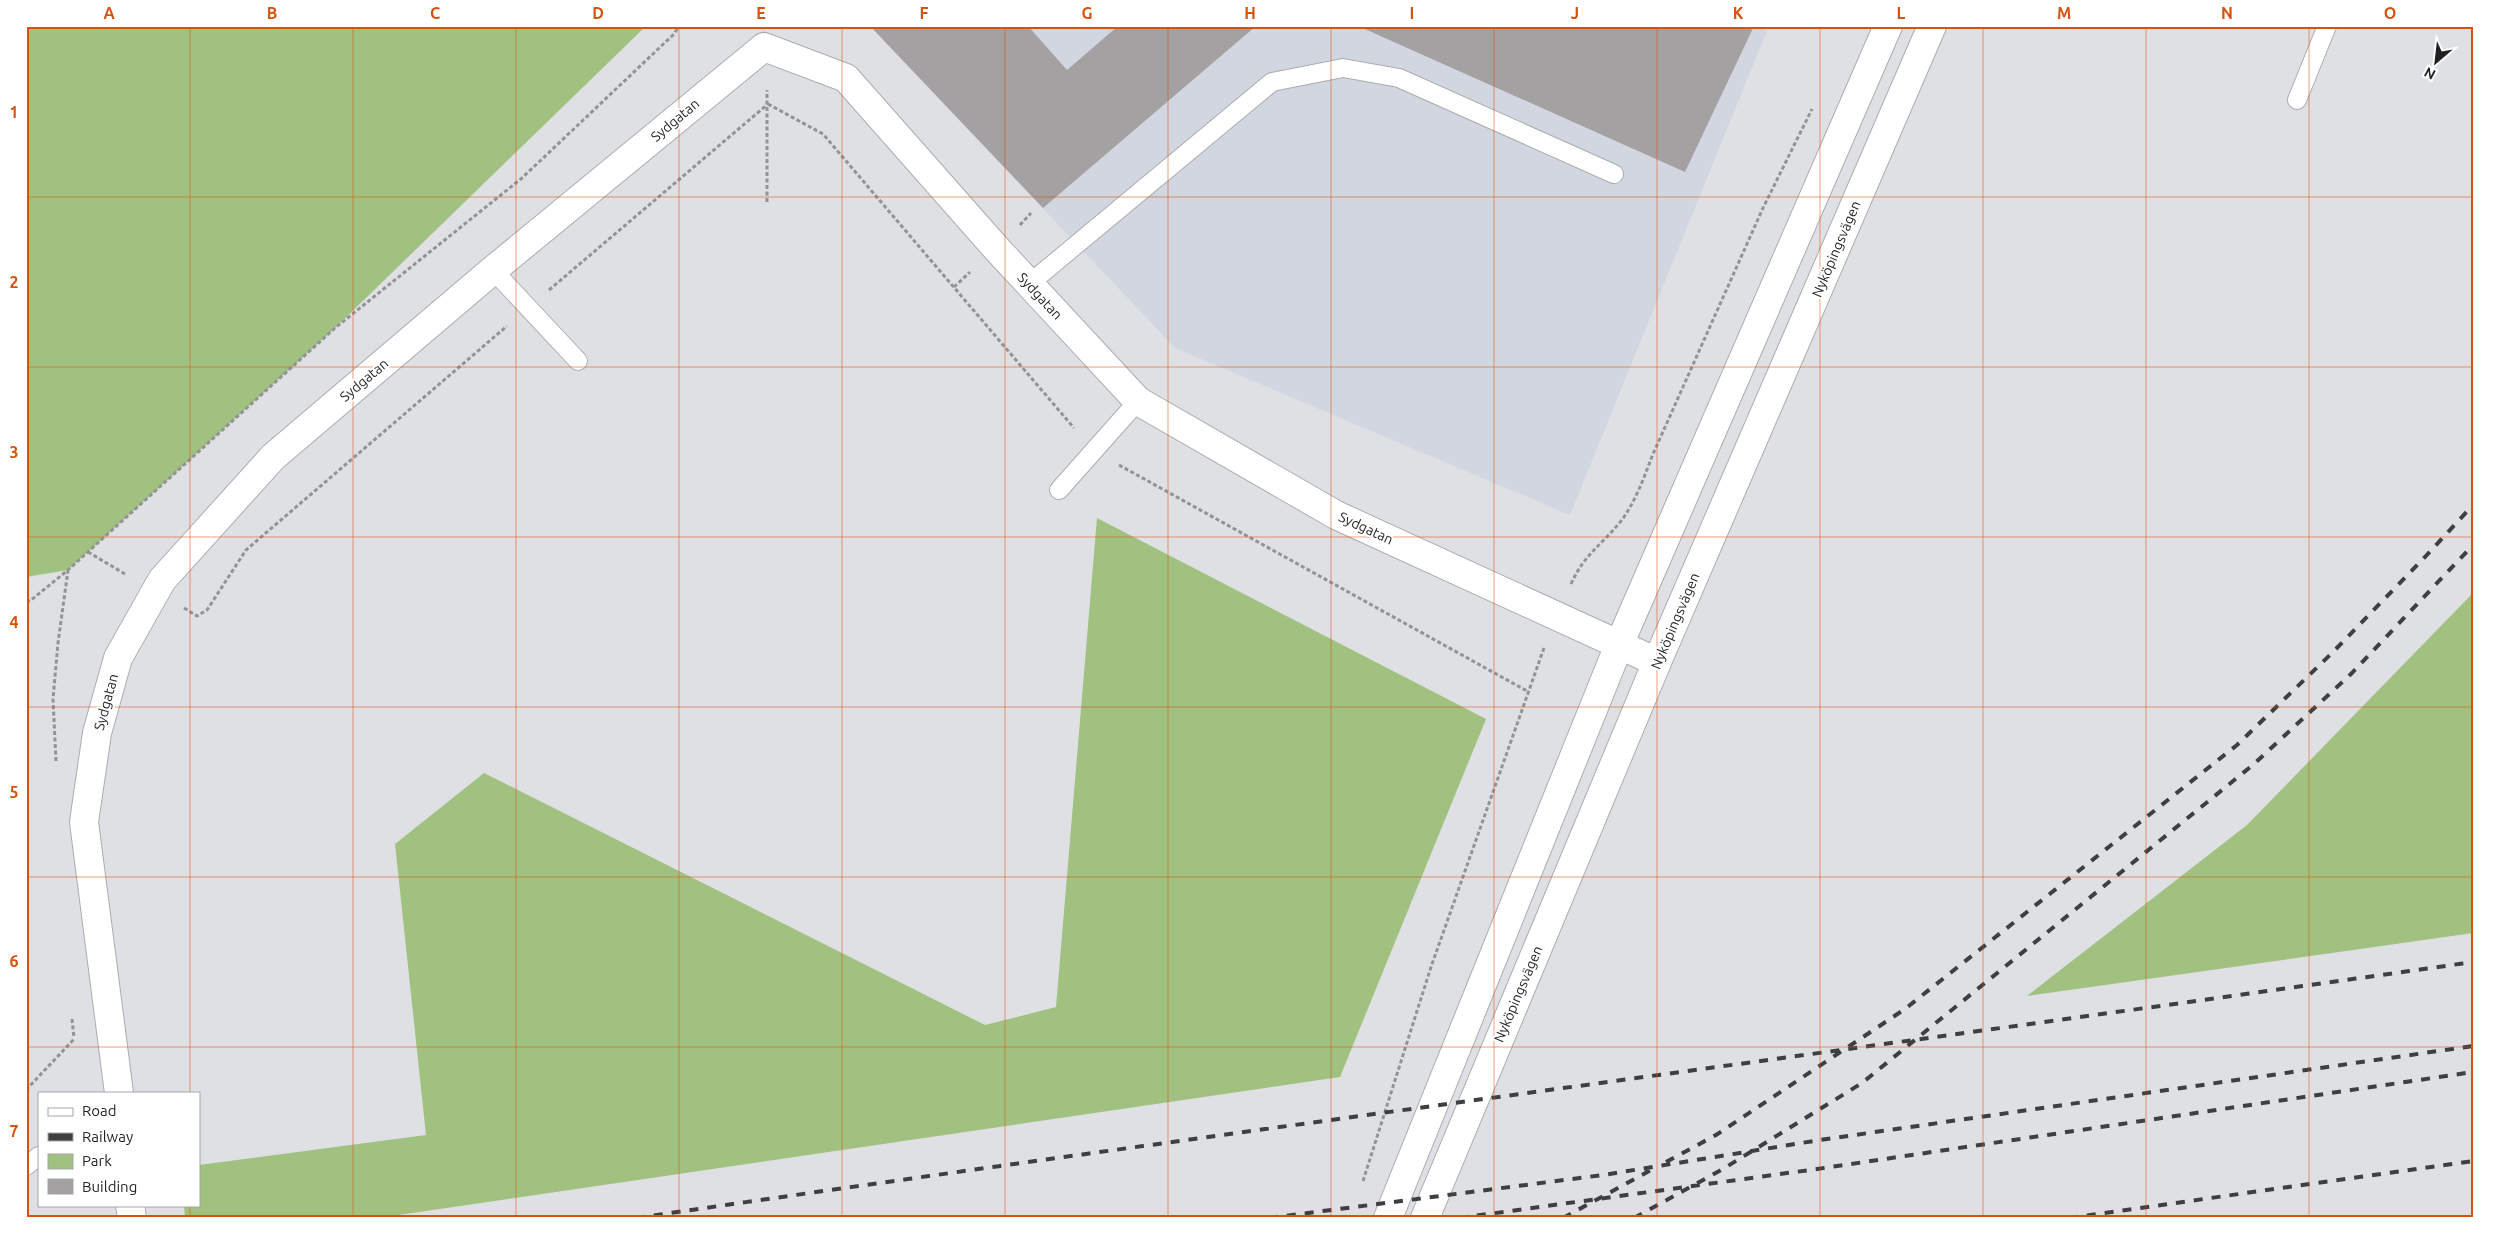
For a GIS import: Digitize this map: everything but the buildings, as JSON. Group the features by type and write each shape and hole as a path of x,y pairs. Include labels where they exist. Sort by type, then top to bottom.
{"main road":[{"path":"1388,1218 1619,645 1888,26"},
{"name":"Nyköpingsvägen","path":"1424,1218 1657,662 1932,26"},
{"name":"Sydgatan","path":"117,1091 84,822 97,733 118,658 162,580 273,458 762,36 846,78 1029,284 1138,401 1336,515 1657,662"}],"lane":[{"path":"2297,100 2327,26"},
{"path":"1029,284 1272,82 1343,68 1398,78 1614,174"},
{"path":"493,270 578,361"},
{"path":"1059,490 1138,401"},
{"path":"26,1166 38,1157"}],"path":[{"path":"26,601 30,601 88,552 335,328 522,178 674,34 679,26"},
{"path":"88,552 198,616 207,610 246,550 768,104 767,202"},
{"path":"26,1090 74,1038 111,1031"}],"shaded area":[{"path":"870,26 1769,26 1570,515 1175,348"}],"green space":[{"path":"26,26 646,26 335,328 68,570 26,577"},
{"path":"1097,518 1486,719 1340,1077 378,1218 185,1218 184,1206 200,1206 200,1165 426,1135 395,844 484,773 985,1025 1056,1007"},
{"path":"2473,593 2473,933 2027,996 2247,825"}],"railway":[{"path":"1666,1162 1716,1135 1905,1009 2237,745 2333,652 2473,505"},
{"path":"1634,1218 1723,1169 1862,1083 2254,764 2352,673 2473,545"},
{"path":"636,1218 2473,962"},
{"path":"1269,1218 1603,1175 1820,1140 2473,1046"},
{"path":"1459,1218 1817,1169 2473,1072"},
{"path":"2069,1218 2473,1161"},
{"path":"1563,1218 1651,1170"}]}
